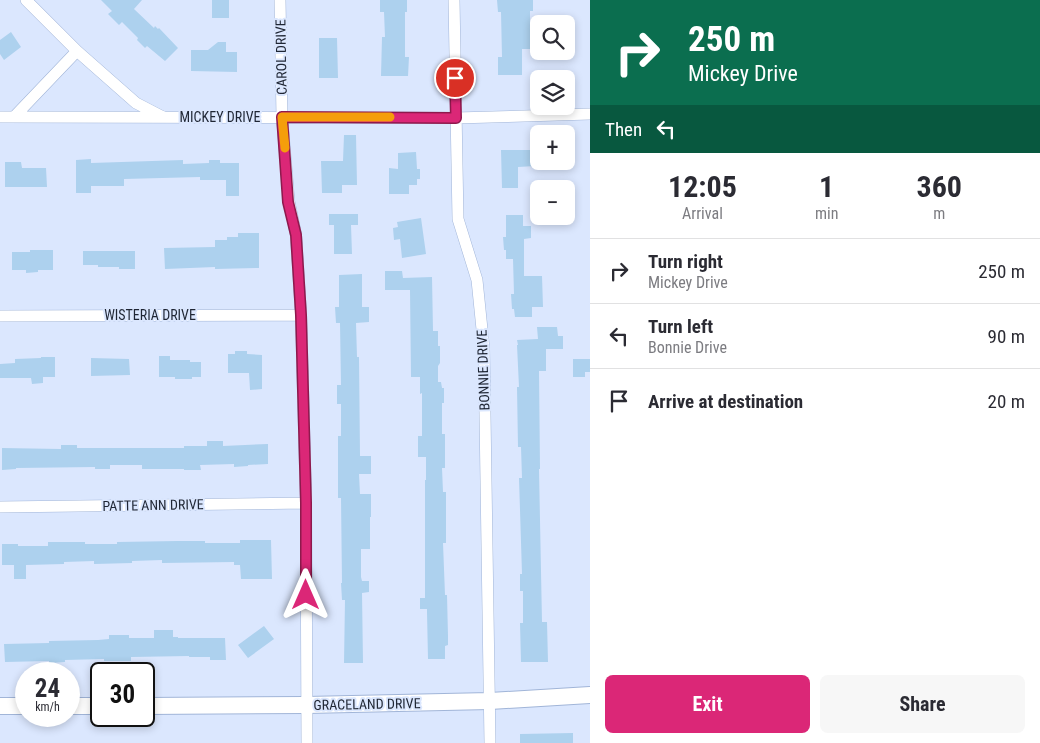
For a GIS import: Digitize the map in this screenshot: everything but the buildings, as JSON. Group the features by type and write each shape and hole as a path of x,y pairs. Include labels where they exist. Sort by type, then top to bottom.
{"street":[{"path":"26,0 77,51 136,103 164,118"},
{"name":"CAROL DRIVE","path":"280,0 282,117 288,202 296,235 301,315 306,503 307,743"},
{"name":"BONNIE DRIVE","path":"454,0 458,219 477,280 484,349 490,743"},
{"path":"14,117 77,51"},
{"name":"MICKEY DRIVE","path":"0,117 456,118 590,114"},
{"name":"WISTERIA DRIVE","path":"0,316 301,315"},
{"name":"PATTE ANN DRIVE","path":"0,508 306,503"},
{"name":"GRACELAND DRIVE","path":"155,706 306,705 590,695"},
{"path":"0,706 15,706"}],"slow traffic":[{"path":"285,148 282,117 390,117"}],"route":[{"path":"306,595 306,503 301,315 296,235 288,202 282,117 456,118 455,78"}]}
